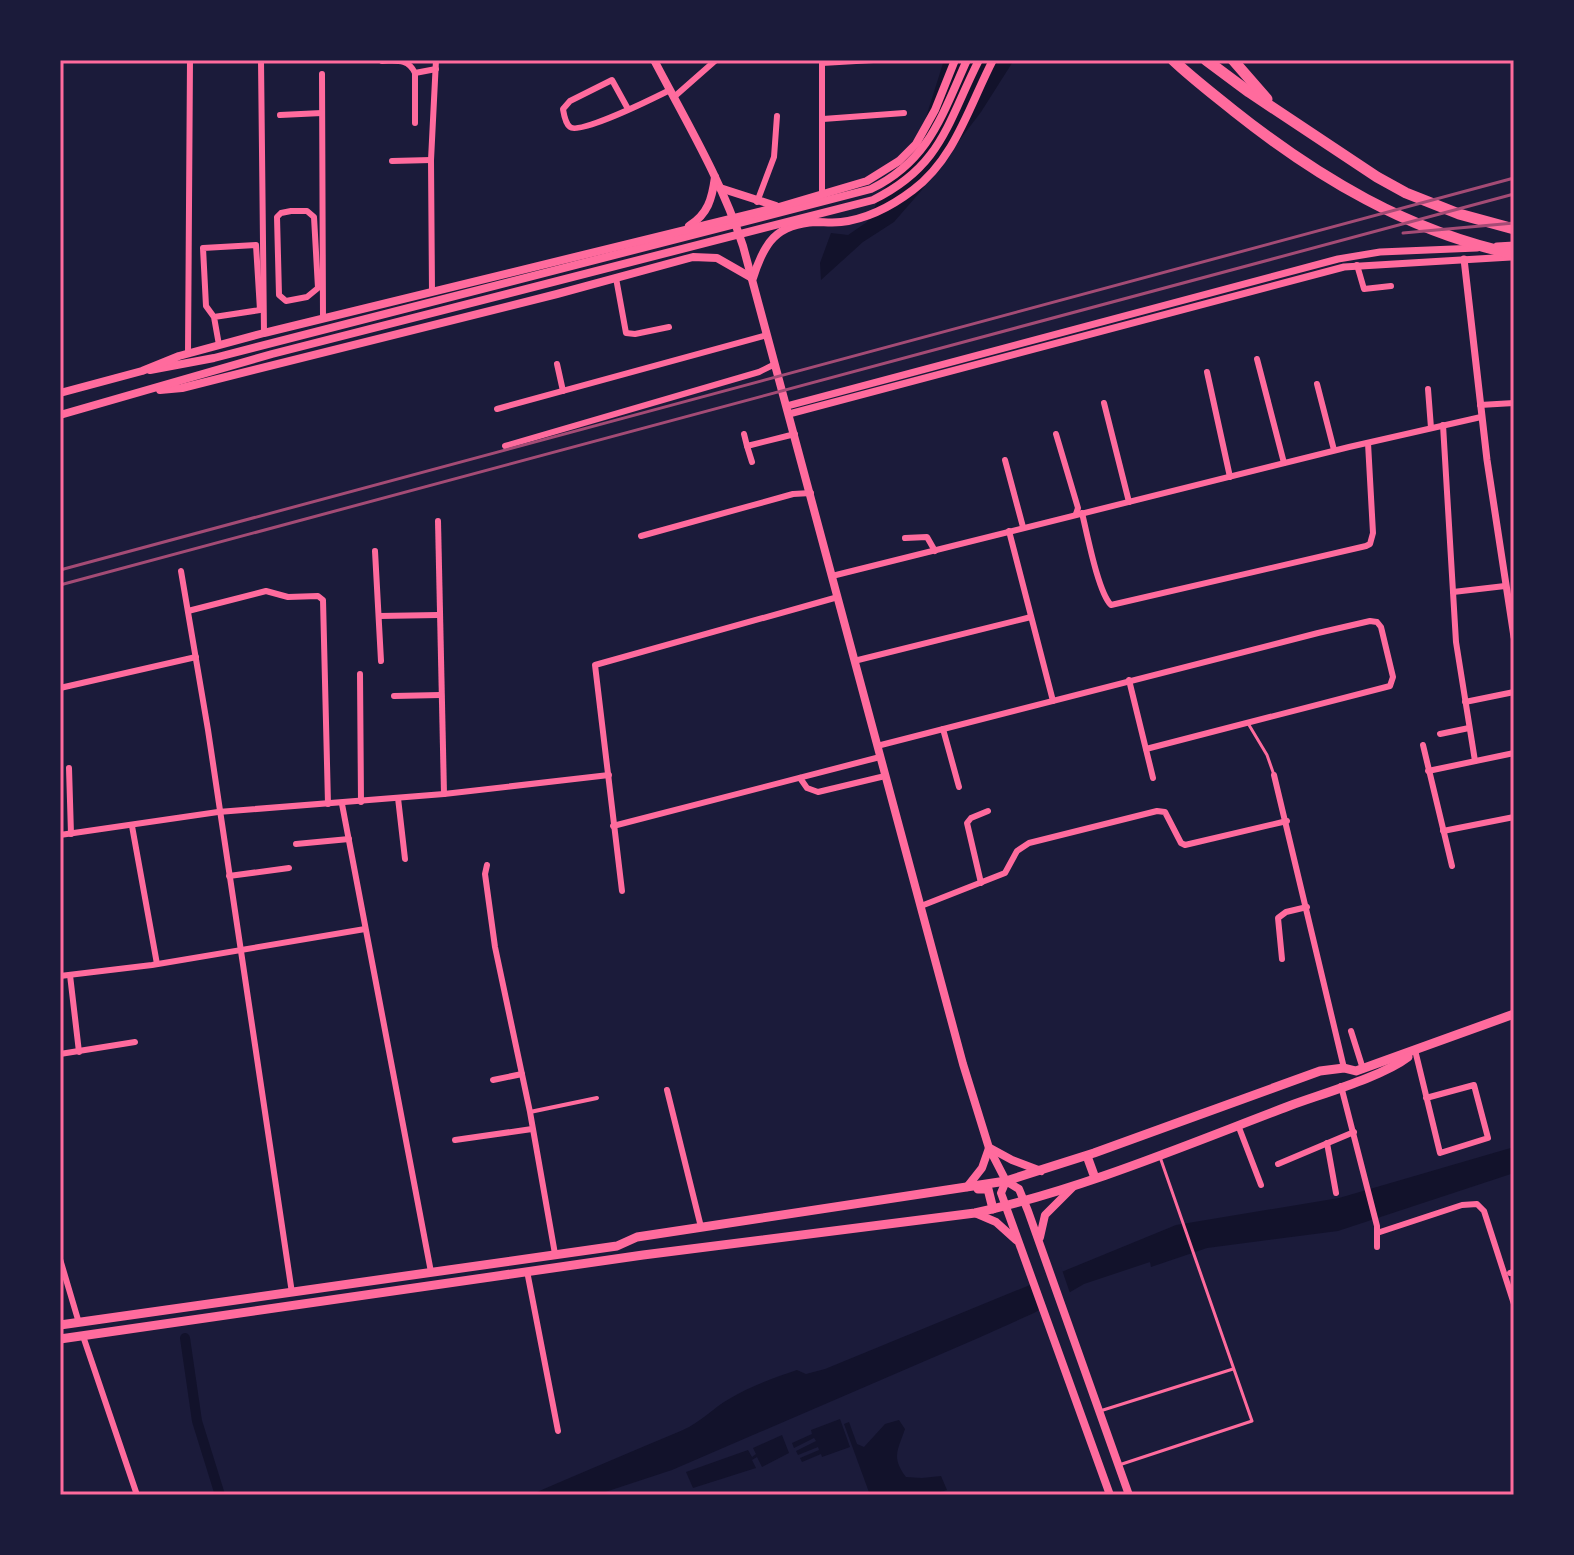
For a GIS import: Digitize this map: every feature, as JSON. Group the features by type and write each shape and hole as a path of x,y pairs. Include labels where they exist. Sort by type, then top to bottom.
{"highway":[{"path":"1164,60 1176,63 1263,134 1342,187 1403,218 1454,238 1514,255"},
{"path":"1206,60 1356,165 1406,193 1459,214 1514,229"},
{"path":"1233,60 1275,108"}],"main road":[{"path":"654,60 734,218 972,1095 989,1148 1006,1181 1019,1189 1024,1201 1130,1495"},
{"path":"60,393 264,333 779,207 867,181 899,161 916,144 935,110 955,60"},
{"path":"60,415 151,390 271,349 871,189 901,172 929,142 967,60"},
{"path":"142,371 271,349 873,200 912,175 939,145 979,60"},
{"path":"752,279 759,259 777,233 794,225 843,222 869,215 914,190 942,162 993,60"},
{"path":"682,231 706,211 713,197 715,177"},
{"path":"720,188 779,207"},
{"path":"845,188 839,205 848,215 858,218"},
{"path":"620,277 635,265 636,258 630,249 621,246"},
{"path":"151,390 204,383 693,257 717,258 752,279"},
{"path":"60,1325 617,1246 637,1237 1006,1181 1087,1156 1296,1079 1332,1068 1363,1069 1514,1014"},
{"path":"60,1339 975,1213 1076,1185 1159,1155 1403,1061 1414,1051"},
{"path":"989,1148 1041,1171"},
{"path":"967,1187 982,1168 989,1148"},
{"path":"1087,1156 1095,1178"},
{"path":"1006,1181 1001,1193 1110,1495"},
{"path":"1039,1242 1040,1226 1045,1215 1076,1185"},
{"path":"916,1194 920,1197 984,1188 991,1193 993,1209"},
{"path":"975,1213 1008,1230 1022,1246"}],"street":[{"path":"188,354 190,60"},
{"path":"261,60 264,333"},
{"path":"432,292 431,160 436,60"},
{"path":"628,109 612,80 570,101 563,109 570,127 579,129 672,93 716,60"},
{"path":"822,195 822,62 873,60"},
{"path":"382,61 403,61 412,66 415,73 415,123"},
{"path":"415,73 436,69"},
{"path":"322,74 323,318"},
{"path":"280,115 322,113"},
{"path":"823,119 904,113"},
{"path":"757,202 774,157 777,116"},
{"path":"392,161 431,160"},
{"path":"310,212 314,217 318,288 307,297 295,301 282,299 276,261 279,214 310,212"},
{"path":"214,317 260,310 256,245 203,248 206,306 214,317 219,345"},
{"path":"788,410 1338,259 1380,252 1514,245"},
{"path":"1463,249 1481,417 1514,637"},
{"path":"788,410 1356,264 1464,261 1514,255"},
{"path":"263,265 276,261"},
{"path":"1356,264 1364,289 1391,286"},
{"path":"620,277 626,333 630,335 669,327"},
{"path":"497,409 767,335"},
{"path":"1257,359 1284,463"},
{"path":"557,364 563,391"},
{"path":"505,446 745,377 775,364"},
{"path":"1207,372 1230,477"},
{"path":"1317,384 1334,450"},
{"path":"1428,389 1431,428"},
{"path":"1104,403 1129,502"},
{"path":"1480,405 1514,403"},
{"path":"832,576 1334,450 1481,417"},
{"path":"1443,425 1458,663 1475,761"},
{"path":"744,434 752,462"},
{"path":"747,446 795,434"},
{"path":"1056,434 1079,514 1107,601 1111,605 1370,544 1373,533 1368,443"},
{"path":"1005,460 1023,527"},
{"path":"641,536 793,494 811,493"},
{"path":"438,521 444,794"},
{"path":"1009,531 1053,701"},
{"path":"905,538 927,537 935,551"},
{"path":"375,551 381,661"},
{"path":"181,571 242,950 292,1293"},
{"path":"1453,592 1505,586"},
{"path":"188,611 266,591 288,597 318,596 323,600 328,804"},
{"path":"622,891 595,665 838,597"},
{"path":"379,616 438,615"},
{"path":"854,661 1031,617"},
{"path":"877,746 1129,680 1374,621 1379,624 1393,677 1390,686 1146,749"},
{"path":"60,688 196,657"},
{"path":"360,674 361,802"},
{"path":"1129,680 1153,778"},
{"path":"1465,702 1514,692"},
{"path":"394,696 440,695"},
{"path":"1440,734 1469,728"},
{"path":"943,729 959,787"},
{"path":"1423,745 1452,866"},
{"path":"1428,771 1514,753"},
{"path":"613,826 880,757"},
{"path":"69,768 71,834"},
{"path":"60,835 218,812 342,804 609,775"},
{"path":"1274,775 1344,1068"},
{"path":"800,778 807,788 818,792 885,776"},
{"path":"398,798 405,859"},
{"path":"342,804 431,1272"},
{"path":"981,883 967,823 988,811"},
{"path":"921,906 1009,870 1017,851 1029,843 1157,811 1165,812 1185,845 1287,821"},
{"path":"1443,831 1514,817"},
{"path":"132,826 157,964"},
{"path":"296,844 349,839"},
{"path":"487,865 485,874 492,928 555,1254"},
{"path":"229,876 289,868"},
{"path":"1282,959 1278,918 1286,912 1307,907"},
{"path":"60,976 157,964 365,929"},
{"path":"70,975 79,1052"},
{"path":"1351,1031 1363,1069"},
{"path":"60,1054 135,1042"},
{"path":"1414,1051 1440,1153 1488,1138 1474,1085 1426,1098"},
{"path":"493,1080 522,1074"},
{"path":"1341,1086 1377,1230 1377,1247"},
{"path":"667,1090 701,1227"},
{"path":"530,1112 597,1098"},
{"path":"1238,1125 1261,1185"},
{"path":"455,1140 532,1129"},
{"path":"1278,1164 1354,1132"},
{"path":"1327,1143 1336,1193"},
{"path":"1377,1230 1462,1205 1477,1204 1484,1211 1514,1304"},
{"path":"60,1259 79,1323"},
{"path":"527,1275 558,1431"},
{"path":"83,1335 137,1495"}],"lane":[{"path":"1249,722 1274,775"},
{"path":"1118,1465 1252,1421 1159,1155"},
{"path":"1100,1411 1234,1369"}],"shaded area":[{"path":"944,60 1014,60 981,112 894,222 863,242 821,280 820,263 831,233 848,235 867,222 922,130"},
{"path":"1514,1147 1514,1173 1338,1231 1207,1248 1151,1267 1150,1262 1084,1284 1034,1313 672,1470 596,1495 530,1495 683,1430 745,1390 797,1370 806,1374 825,1369 1176,1225 1339,1198"},
{"path":"840,1419 850,1447 802,1462 800,1458 819,1450 818,1447 798,1455 796,1451 816,1441 814,1438 794,1448 792,1443 812,1434 811,1430"},
{"path":"899,1420 905,1429 898,1448 897,1459 901,1470 906,1477 941,1476 947,1490 931,1495 870,1495 844,1424 849,1422 857,1444 864,1447 885,1424"},
{"path":"782,1435 789,1453 762,1467 757,1457 752,1460 756,1468 693,1488 686,1472 748,1450 752,1457 756,1454 753,1448"}],"pier":[{"path":"1061,1267 1071,1296 1041,1313 1029,1280"}],"waterway":[{"path":"185,1338 197,1421 220,1495"}],"railway":[{"path":"60,570 1514,178"},
{"path":"60,585 1514,194"},
{"path":"1403,233 1514,223"}]}
